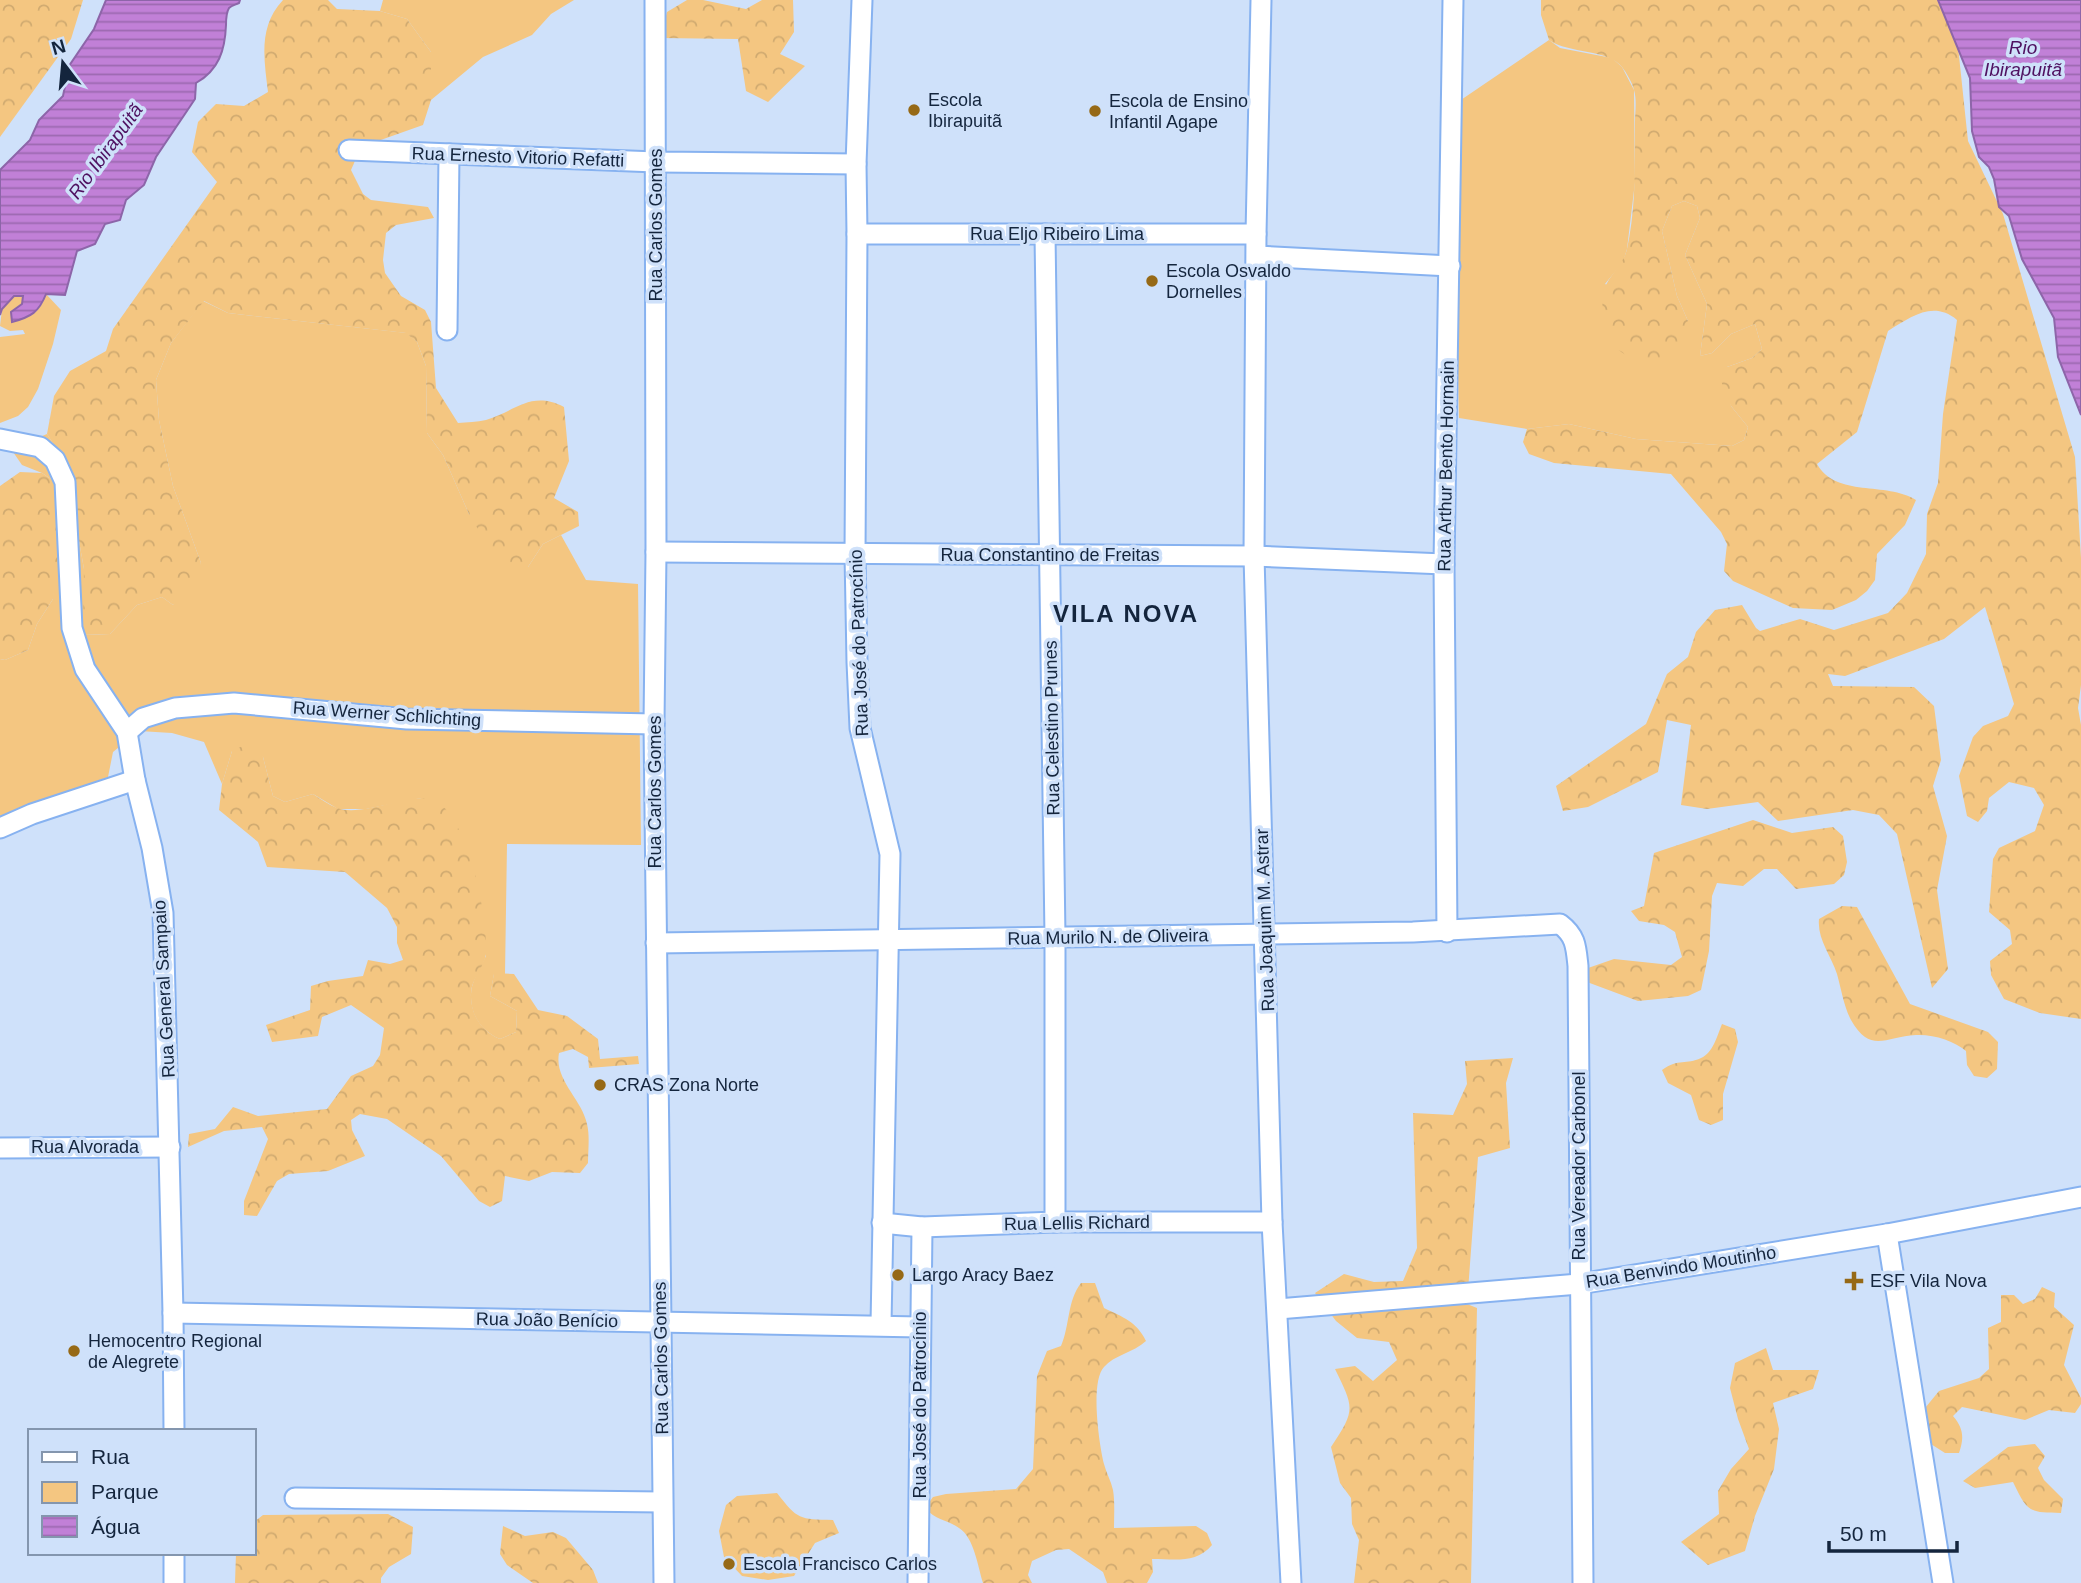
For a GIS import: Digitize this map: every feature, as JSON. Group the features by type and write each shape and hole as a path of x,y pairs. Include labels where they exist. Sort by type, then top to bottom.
{"street":[{"name":"Rua Carlos Gomes","path":"654,0 654,724 664,1583"},
{"name":"Rua José do Patrocínio","path":"862,0 856,164 858,234 855,554 860,728 890,854 881,1324"},
{"path":"1256,234 1261,0"},
{"name":"Rua Arthur Bento Hormain","path":"1447,932 1444,564 1453,0"},
{"name":"Rua Ernesto Vitorio Refatti","path":"349,150 656,162 856,164"},
{"path":"447,330 449,154"},
{"name":"Rua Eljo Ribeiro Lima","path":"858,234 1256,234"},
{"name":"Rua Celestino Prunes","path":"1045,234 1055,937 1055,1223"},
{"name":"Rua Joaquim M. Astrar","path":"1256,234 1254,556 1272,1222 1291,1583"},
{"path":"1257,256 1450,266"},
{"name":"Rua General Sampaio","path":"0,439 40,447 55,460 65,482 72,628 85,668 127,732 135,780 152,848 163,913 174,1429"},
{"name":"Rua Constantino de Freitas","path":"656,552 1254,556 1444,564"},
{"name":"Rua Werner Schlichting","path":"127,732 143,718 175,708 234,703 407,719 654,724"},
{"path":"0,828 32,814 135,780"},
{"name":"Rua Murilo N. de Oliveira","path":"656,943 1447,932 1560,924"},
{"name":"Rua Vereador Carbonel","path":"1560,924 1576,941 1578,966 1583,1583"},
{"name":"Rua Alvorada","path":"0,1148 170,1147"},
{"name":"Rua Benvindo Moutinho","path":"1278,1309 1579,1284 1887,1234 2081,1198"},
{"name":"Rua Lellis Richard","path":"883,1223 922,1227 1272,1222"},
{"name":"Rua José do Patrocínio","path":"918,1583 922,1227"},
{"path":"1887,1234 1943,1583"},
{"name":"Rua João Benício","path":"173,1313 920,1326"},
{"path":"295,1498 662,1502"},
{"path":"174,1555 174,1583"}],"green space":[{"path":"0,0 83,0 71,39 0,137"},
{"path":"283,0 328,0 337,9 380,11 407,19 431,52 431,100 423,125 361,147 351,170 363,194 371,200 428,207 434,218 396,225 386,233 383,260 385,273 401,296 425,310 431,322 436,388 458,423 486,420 533,401 552,402 564,407 569,461 554,498 578,512 579,526 543,544 528,567 502,570 469,514 443,455 427,433 426,366 417,342 406,333 228,313 204,301 171,343 156,380 159,420 173,486 201,563 193,588 173,605 162,597 137,605 110,634 83,635 84,569 65,462 47,434 54,396 70,371 106,351 113,329 217,182 192,152 198,122 216,104 244,106 268,92 264,55 266,32 275,10"},
{"path":"383,0 574,0 551,14 532,35 483,57 431,100 431,52 407,19 380,11"},
{"path":"687,0 703,0 746,9 762,0 793,0 794,32 780,54 805,66 768,102 746,91 738,39 660,38 667,12"},
{"path":"1541,0 1945,0 1955,18 1968,141 2003,214 2075,457 2081,558 2081,685 2078,708 2081,725 2081,1019 2040,1013 2004,999 1991,975 1990,961 2012,944 2010,930 1989,912 1993,859 1999,848 2035,831 2044,805 2034,788 2009,782 1989,798 1987,811 1978,822 1967,816 1959,776 1973,737 1983,726 2008,716 2014,704 1985,607 1944,639 1845,676 1828,674 1833,686 1914,687 1934,706 1941,760 1933,786 1947,836 1937,890 1948,969 1932,988 1897,834 1879,815 1853,810 1778,821 1758,802 1707,809 1681,805 1691,725 1667,720 1658,772 1588,807 1563,811 1556,786 1646,724 1667,674 1688,657 1696,632 1715,610 1742,605 1760,631 1800,619 1834,630 1888,613 1907,593 1926,554 1927,514 1938,483 1943,414 1957,320 1948,314 1931,311 1914,316 1888,331 1857,432 1817,464 1825,475 1836,481 1904,494 1916,500 1905,525 1877,554 1875,580 1867,591 1856,600 1832,610 1793,608 1733,581 1724,571 1727,544 1721,532 1671,474 1554,463 1529,454 1523,442 1527,429 1569,424 1636,439 1732,446 1744,440 1748,427 1731,406 1721,381 1727,367 1752,358 1762,349 1755,324 1731,334 1712,353 1700,356 1707,304 1685,255 1700,218 1697,206 1684,201 1672,206 1662,231 1677,296 1688,321 1678,358 1660,362 1639,360 1629,357 1613,345 1605,328 1602,305 1604,289 1625,255 1632,218 1635,94 1627,75 1616,61 1598,54 1567,48 1549,40 1541,15"},
{"path":"1549,40 1560,48 1612,58 1622,67 1634,90 1635,182 1627,249 1623,262 1605,284 1688,321 1677,296 1662,231 1672,206 1684,201 1697,206 1700,218 1685,255 1707,304 1700,356 1712,353 1731,334 1755,324 1762,349 1752,358 1727,367 1731,406 1748,427 1744,440 1732,446 1636,439 1569,424 1527,429 1459,418 1452,106"},
{"path":"46,294 61,310 38,389 28,407 18,416 0,423 0,337 25,334 23,330 10,331 0,326 2,309 14,296 23,295 22,304 11,312 12,322 25,318 41,306"},
{"path":"203,301 228,313 407,333 417,342 426,366 427,433 443,455 469,514 528,567 543,544 561,535 586,580 638,584 641,845 507,844 505,974 494,974 490,996 517,1011 516,1032 500,1039 488,1032 475,1016 471,994 486,956 421,798 366,809 338,809 313,794 285,802 273,796 263,757 232,751 222,784 204,742 172,733 139,731 113,752 108,777 0,816 0,659 5,660 28,650 37,624 53,599 54,481 22,465 11,449 47,434 65,462 84,569 84,635 110,634 137,605 162,597 173,605 201,563 173,486 159,420 156,380 171,343"},
{"path":"20,472 42,473 54,481 63,506 53,599 37,624 28,650 5,660 0,659 0,486"},
{"path":"251,742 263,757 273,796 285,802 313,794 334,807 348,810 427,798 436,801 448,812 467,848 480,894 486,954 473,983 471,1001 478,1021 488,1032 500,1039 516,1032 517,1011 490,996 494,973 514,974 538,1010 567,1016 598,1039 600,1059 638,1056 639,1064 589,1068 588,1057 573,1049 559,1053 564,1081 580,1106 588,1129 588,1163 580,1173 552,1172 529,1181 505,1176 502,1201 490,1207 479,1201 441,1156 387,1119 360,1114 351,1120 352,1130 365,1156 328,1171 289,1174 277,1181 257,1216 244,1215 244,1201 268,1139 262,1127 224,1131 188,1147 189,1134 215,1129 233,1107 258,1116 327,1109 351,1076 373,1066 380,1055 384,1028 351,1005 322,1017 318,1036 272,1042 266,1025 310,1010 311,986 363,976 368,960 390,964 403,960 397,943 397,927 387,908 345,872 267,867 258,842 219,810 222,784 232,751"},
{"path":"1753,820 1792,833 1833,827 1843,836 1847,862 1844,875 1834,884 1796,889 1777,869 1764,869 1743,886 1717,883 1712,896 1709,951 1701,990 1688,996 1638,1001 1587,982 1588,968 1614,959 1671,965 1682,957 1675,932 1664,925 1639,921 1631,911 1644,906 1654,853"},
{"path":"1842,906 1857,907 1910,1004 1988,1032 1998,1042 1997,1069 1987,1078 1974,1076 1967,1065 1966,1051 1950,1041 1923,1035 1880,1041 1865,1037 1858,1031 1846,1009 1837,974 1822,940 1819,926 1819,919"},
{"path":"1722,1024 1735,1029 1738,1042 1723,1094 1723,1120 1711,1125 1699,1120 1691,1095 1668,1083 1662,1070 1673,1064 1705,1056 1714,1044"},
{"path":"1513,1058 1506,1083 1510,1148 1478,1157 1467,1304 1477,1308 1471,1583 1354,1583 1359,1540 1352,1524 1351,1498 1340,1483 1331,1447 1345,1425 1350,1409 1346,1392 1335,1369 1355,1366 1373,1381 1397,1360 1389,1342 1357,1338 1336,1321 1315,1293 1344,1274 1374,1282 1403,1281 1417,1248 1413,1113 1453,1115 1467,1084 1465,1061"},
{"path":"1081,1283 1095,1283 1104,1308 1134,1325 1146,1341 1108,1363 1097,1386 1098,1428 1104,1464 1113,1490 1114,1528 1196,1526 1207,1533 1212,1545 1192,1558 1152,1559 1153,1572 1147,1583 1107,1583 1103,1572 1069,1549 1056,1550 1032,1561 1028,1575 1032,1583 983,1583 975,1553 964,1532 925,1508 933,1497 946,1494 1016,1489 1033,1469 1037,1376 1047,1351 1061,1346 1073,1297"},
{"path":"2042,1287 2055,1293 2054,1307 2074,1325 2064,1365 2081,1398 2081,1404 2075,1413 2049,1410 2025,1420 1962,1407 1953,1416 1962,1434 1959,1453 1945,1453 1923,1439 1921,1413 1939,1391 1979,1378 1989,1369 1988,1328 2001,1322 2001,1295 2014,1295 2023,1304 2035,1299"},
{"path":"1766,1348 1773,1370 1819,1370 1813,1389 1773,1403 1779,1429 1774,1469 1755,1516 1745,1551 1708,1565 1681,1542 1719,1514 1718,1491 1731,1469 1749,1449 1730,1388 1735,1363"},
{"path":"2035,1444 2045,1456 2038,1468 2044,1480 2063,1499 2061,1513 2035,1511 2030,1508 2013,1482 1975,1488 1963,1481 2008,1447"},
{"path":"777,1493 800,1516 833,1520 839,1533 815,1543 794,1576 768,1580 742,1576 724,1557 719,1531 726,1505 737,1496"},
{"path":"388,1514 413,1527 411,1554 389,1567 381,1578 381,1583 235,1583 236,1555 256,1555 256,1520 263,1515"},
{"path":"503,1526 525,1536 553,1532 566,1538 593,1570 598,1583 533,1583 507,1565 500,1554"}],"water":[{"name":"Rio Ibirapuitã","path":"106,0 240,0 228,10 224,43 215,66 196,83 195,99 156,157 144,185 126,200 120,220 105,224 95,244 77,251 65,295 46,294 34,313 12,322 11,312 22,304 23,296 14,296 0,315 0,170 30,140 39,120 63,96 69,66 94,29"},
{"name":"Rio Ibirapuitã","path":"1938,0 2081,0 2081,415 2058,357 2054,318 2022,259 2009,216 1999,207 1989,167 1979,157 1972,131 1970,78"}],"place":[{"name":"Escola Ibirapuitã","path":"914,110"},
{"name":"Escola de Ensino Infantil Agape","path":"1095,111"},
{"name":"Escola Osvaldo Dornelles","path":"1152,281"},
{"name":"CRAS Zona Norte","path":"600,1085"},
{"name":"Largo Aracy Baez","path":"898,1275"},
{"name":"ESF Vila Nova","path":"1854,1281"},
{"name":"Hemocentro Regional de Alegrete","path":"74,1351"},
{"name":"Escola Francisco Carlos","path":"729,1564"}],"district":[{"name":"VILA NOVA","path":"1126,614"}]}
